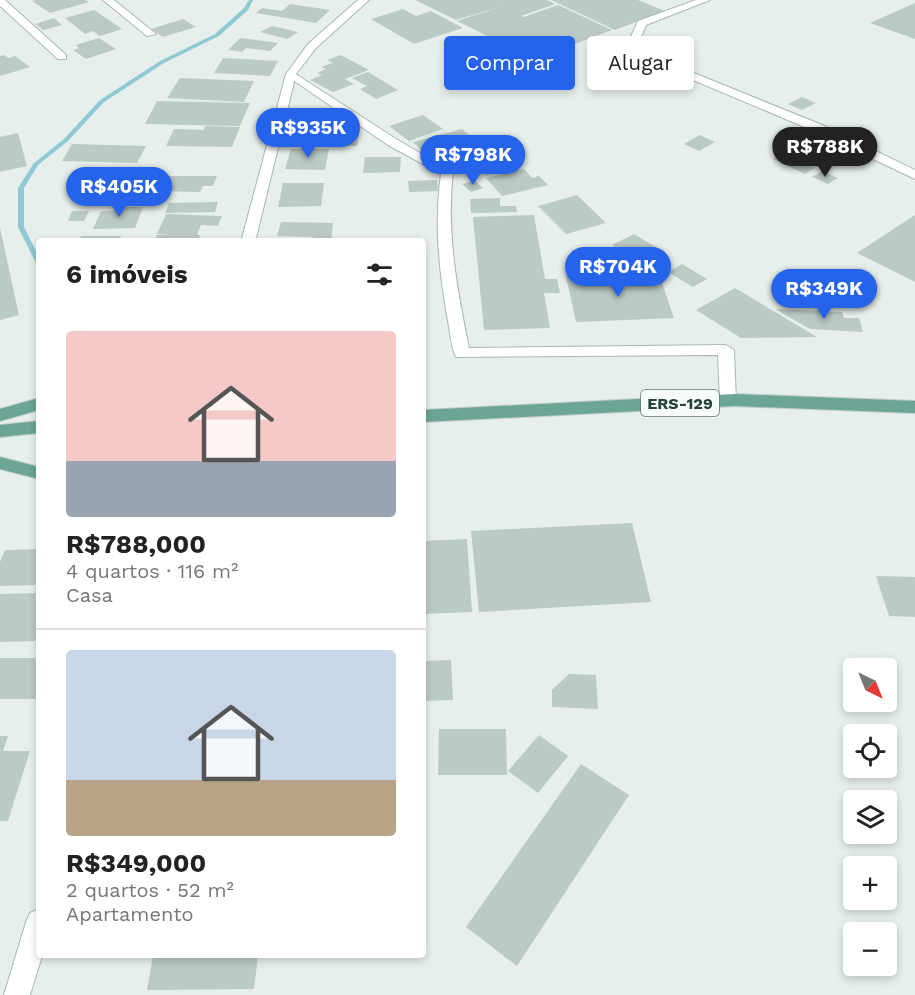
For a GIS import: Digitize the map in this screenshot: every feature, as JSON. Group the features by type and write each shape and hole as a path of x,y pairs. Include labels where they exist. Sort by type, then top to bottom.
{"main road":[{"name":"ERS-129","path":"426,416 728,401 915,407"},
{"path":"0,415 36,405"},
{"path":"426,411 445,416"},
{"path":"426,421 445,416"},
{"path":"0,431 36,427"},
{"path":"0,463 36,472"}],"street":[{"path":"108,0 151,34"},
{"path":"249,238 291,74 312,46 364,0"},
{"path":"705,0 642,23 633,43 685,73 818,128 915,175"},
{"path":"0,1 62,57"},
{"path":"291,74 392,142 447,172 442,237 462,353 726,350 728,401"},
{"path":"17,995 36,932"},
{"path":"0,993 8,995"}],"building":[{"path":"86,0 89,2 50,13 32,1"},
{"path":"415,0 547,0 555,4 521,16 524,17 558,5 612,30 596,36 587,36 587,39 575,44 575,36 487,36 457,21 502,6 456,20"},
{"path":"551,0 638,0 665,11 615,30"},
{"path":"915,3 915,39 870,23"},
{"path":"290,4 330,10 316,23 256,13 262,8 282,11"},
{"path":"403,9 416,16 431,11 463,28 414,44 371,19"},
{"path":"94,10 122,29 100,36 93,31 85,34 65,18"},
{"path":"54,18 62,25 43,30 35,24"},
{"path":"183,19 196,27 163,37 151,29"},
{"path":"272,26 298,32 287,39 260,32"},
{"path":"99,38 116,49 86,59 73,50 79,48 76,45"},
{"path":"240,38 278,43 270,51 246,48 242,52 228,50"},
{"path":"4,55 8,58 15,56 30,67 0,76 0,56"},
{"path":"341,55 369,70 345,79 354,84 333,92 310,80 322,75 317,73 326,69 321,67 333,63 327,60"},
{"path":"223,58 278,61 270,76 214,73"},
{"path":"368,72 398,90 376,99 360,89 367,86 352,78"},
{"path":"180,78 254,81 244,102 167,98"},
{"path":"802,97 816,103 802,110 788,104"},
{"path":"157,101 250,103 240,126 145,124"},
{"path":"308,109 340,111 339,114 343,114 341,118 354,118 351,125 302,123"},
{"path":"423,115 443,129 409,141 389,126"},
{"path":"205,126 240,127 232,147 166,146 174,129 204,130"},
{"path":"298,126 360,127 357,146 293,146"},
{"path":"462,129 481,145 447,155 440,148 424,153 413,142"},
{"path":"18,133 27,166 0,172 0,137"},
{"path":"700,135 715,142 699,151 684,144"},
{"path":"72,144 146,146 137,163 62,161"},
{"path":"291,149 329,149 325,170 285,169"},
{"path":"782,154 796,160 787,165 773,159"},
{"path":"809,154 827,161 817,167 799,159"},
{"path":"493,156 507,169 487,175 474,162"},
{"path":"365,157 401,157 400,172 363,173"},
{"path":"798,161 815,168 805,174 788,166"},
{"path":"524,169 532,178 539,176 548,185 502,196 486,178"},
{"path":"822,171 838,178 828,184 812,177"},
{"path":"161,176 217,176 213,186 203,186 200,192 154,191"},
{"path":"437,180 438,191 409,192 408,181"},
{"path":"475,181 483,188 471,192 462,184"},
{"path":"96,182 133,183 126,197 88,195"},
{"path":"283,183 324,183 321,206 278,207"},
{"path":"577,195 606,223 566,234 538,206"},
{"path":"500,198 500,206 516,206 517,212 471,213 470,199"},
{"path":"218,202 215,212 165,213 169,203"},
{"path":"115,207 143,207 135,228 93,229 101,211 114,211"},
{"path":"72,211 89,211 84,221 68,221"},
{"path":"166,214 222,216 218,226 201,225 197,235 200,235 199,238 156,238 157,235 171,235 157,234"},
{"path":"534,215 545,279 557,279 560,293 544,293 550,328 484,330 473,217"},
{"path":"915,215 915,282 857,253"},
{"path":"281,222 333,223 331,238 277,236"},
{"path":"0,228 19,315 0,320"},
{"path":"634,234 659,249 638,261 612,245"},
{"path":"81,236 121,236 120,238 80,238"},
{"path":"606,251 619,258 622,264 638,263 641,270 578,272 574,252"},
{"path":"682,264 707,279 693,287 668,272"},
{"path":"645,272 648,280 661,280 674,318 576,322 566,276"},
{"path":"735,288 817,337 741,338 696,310"},
{"path":"775,309 842,312 844,318 859,318 863,332 810,329"},
{"path":"632,523 651,602 479,612 471,531"},
{"path":"467,539 472,612 426,614 426,541"},
{"path":"36,549 36,585 0,586 0,562 5,550"},
{"path":"876,576 915,577 915,617 889,616"},
{"path":"36,593 36,641 0,642 0,594"},
{"path":"0,658 36,658 36,699 0,699"},
{"path":"451,660 453,700 426,701 426,661"},
{"path":"569,674 596,675 598,709 552,707 552,690"},
{"path":"439,729 506,729 507,775 438,775"},
{"path":"539,735 568,756 538,793 508,771"},
{"path":"0,736 8,736 3,751 30,751 8,821 0,821"},
{"path":"581,764 629,795 517,966 466,927"},
{"path":"153,958 258,958 254,989 147,990"}],"waterway":[{"path":"36,258 21,227 21,188 36,164 66,140 102,101 162,62 217,35 246,9 251,0"}]}
